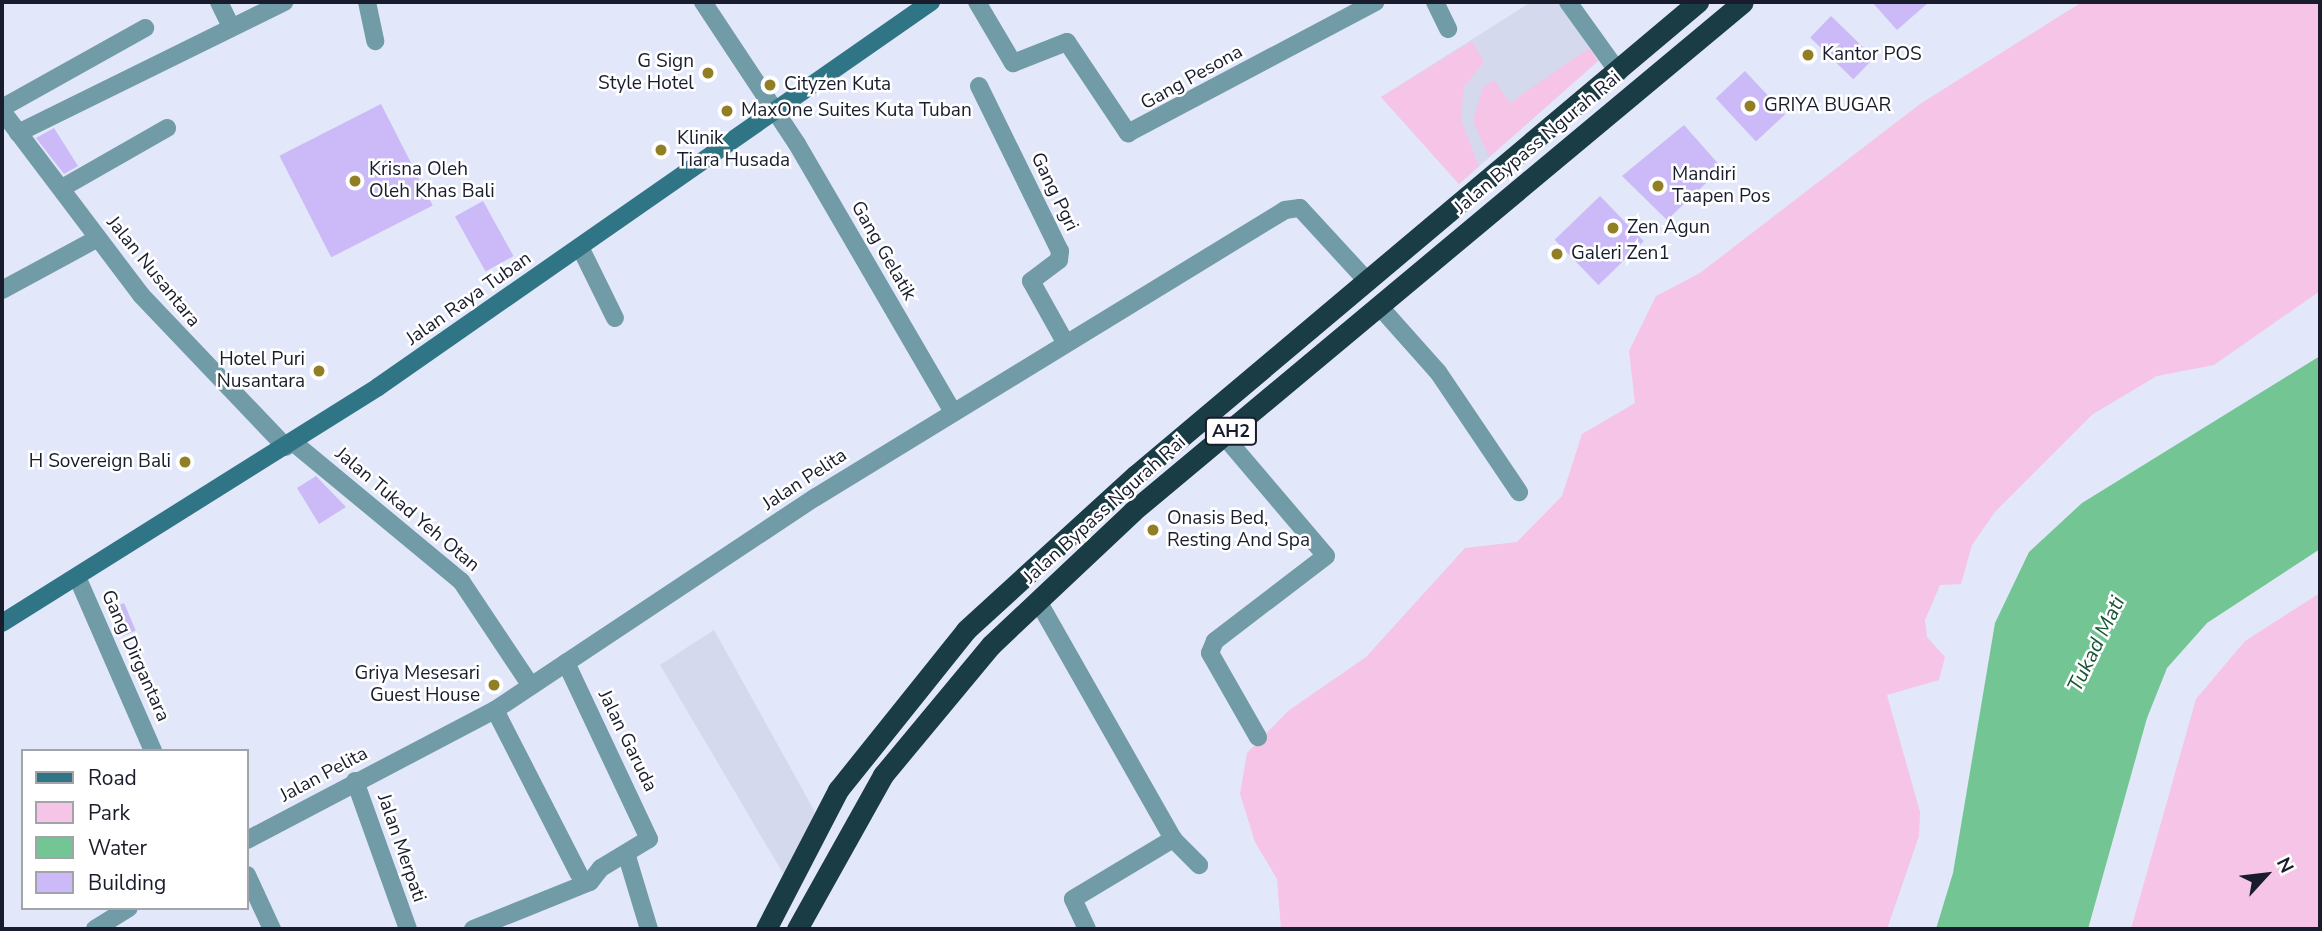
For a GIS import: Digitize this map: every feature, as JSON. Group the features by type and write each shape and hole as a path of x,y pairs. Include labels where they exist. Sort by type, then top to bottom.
{"highway":[{"name":"Jalan Bypass Ngurah Rai","path":"766,929 838,790 938,660 1068,535 1619,73 1698,2"},
{"name":"Jalan Bypass Ngurah Rai","path":"797,929 864,805 914,732 1038,601 1224,436 1743,2"}],"main road":[{"name":"Jalan Raya Tuban","path":"2,624 10,610 78,579 290,445 931,2"}],"street":[{"path":"219,2 230,24"},
{"path":"18,132 230,24 284,2"},
{"path":"367,2 375,41"},
{"name":"Gang Gelatik","path":"703,2 775,112 953,412"},
{"name":"Gang Pesona","path":"977,2 1013,63 1067,43 1128,133 1375,2"},
{"path":"1435,2 1448,29"},
{"path":"1568,2 1619,73"},
{"path":"2,109 145,28"},
{"name":"Gang Pgri","path":"979,86 1060,251 1059,260 1031,281 1065,342"},
{"name":"Jalan Nusantara","path":"2,109 98,238 189,350 290,445"},
{"path":"62,188 167,128"},
{"name":"Jalan Pelita","path":"248,840 355,781 495,710 953,412 1294,206 1368,282"},
{"path":"2,290 98,238"},
{"path":"580,247 615,318"},
{"path":"1380,307 1438,372 1519,492"},
{"path":"1224,436 1326,556 1215,641 1210,653 1258,737"},
{"name":"Jalan Tukad Yeh Otan","path":"290,445 461,581 531,686"},
{"name":"Gang Dirgantara","path":"78,579 152,749"},
{"path":"1038,601 1173,839 1199,865"},
{"name":"Jalan Garuda","path":"566,663 650,838 626,852"},
{"path":"495,710 579,874"},
{"name":"Jalan Merpati","path":"355,781 408,929"},
{"path":"1087,929 1073,899 1173,839"},
{"path":"473,929 590,882 626,852 649,929"},
{"path":"248,877 272,929"},
{"path":"98,929 126,910"}],"shaded area":[{"path":"1531,2 1558,2 1598,61 1459,184 1381,97"},
{"path":"714,630 815,812 784,875 660,665"}],"green space":[{"path":"2082,2 2320,2 2320,291 2214,365 2157,376 2093,414 1995,512 1972,545 1961,584 1940,585 1925,620 1927,637 1945,657 1939,680 1887,695 1920,812 1919,836 1887,929 1281,929 1277,879 1255,842 1240,794 1247,753 1288,711 1366,657 1465,548 1517,542 1562,496 1582,434 1635,403 1629,351 1656,296 1700,273 1920,104"},
{"path":"1472,41 1484,62 1464,87 1461,120 1479,166 1459,184 1381,97"},
{"path":"1589,48 1598,61 1489,157 1473,121 1483,87 1494,80 1510,103"},
{"path":"2320,593 2320,929 2131,929 2196,699 2245,641"}],"water":[{"name":"Tukad Mati","path":"2320,356 2320,549 2207,623 2167,668 2147,718 2088,929 1936,929 1953,873 1995,623 2029,552 2082,503"}],"building":[{"path":"1872,2 1929,2 1897,30"},
{"path":"1831,16 1874,58 1853,79 1810,38"},
{"name":"GRIYA BUGAR","path":"1745,71 1785,114 1756,141 1716,98"},
{"name":"Krisna Oleh Oleh Khas Bali","path":"381,104 433,206 331,257 279,156"},
{"path":"1684,125 1722,168 1667,220 1622,176"},
{"path":"54,128 78,166 64,174 36,138"},
{"path":"1600,196 1644,241 1598,285 1555,240"},
{"path":"483,201 514,256 486,272 455,217"},
{"path":"316,476 346,507 319,524 297,488"},
{"path":"124,603 136,631 122,636 110,609"}],"place":[{"name":"Kantor POS","path":"1808,55"},
{"name":"G Sign Style Hotel","path":"708,73"},
{"name":"Cityzen Kuta","path":"770,85"},
{"name":"GRIYA BUGAR","path":"1750,106"},
{"name":"MaxOne Suites Kuta Tuban","path":"727,111"},
{"name":"Klinik Tiara Husada","path":"661,150"},
{"name":"Krisna Oleh Oleh Khas Bali","path":"355,181"},
{"name":"Mandiri Taapen Pos","path":"1658,186"},
{"name":"Zen Agun","path":"1613,228"},
{"name":"Galeri Zen1","path":"1557,254"},
{"name":"Hotel Puri Nusantara","path":"319,371"},
{"name":"H Sovereign Bali","path":"185,462"},
{"name":"Onasis Bed, Resting And Spa","path":"1153,530"},
{"name":"Griya Mesesari Guest House","path":"494,685"}]}
